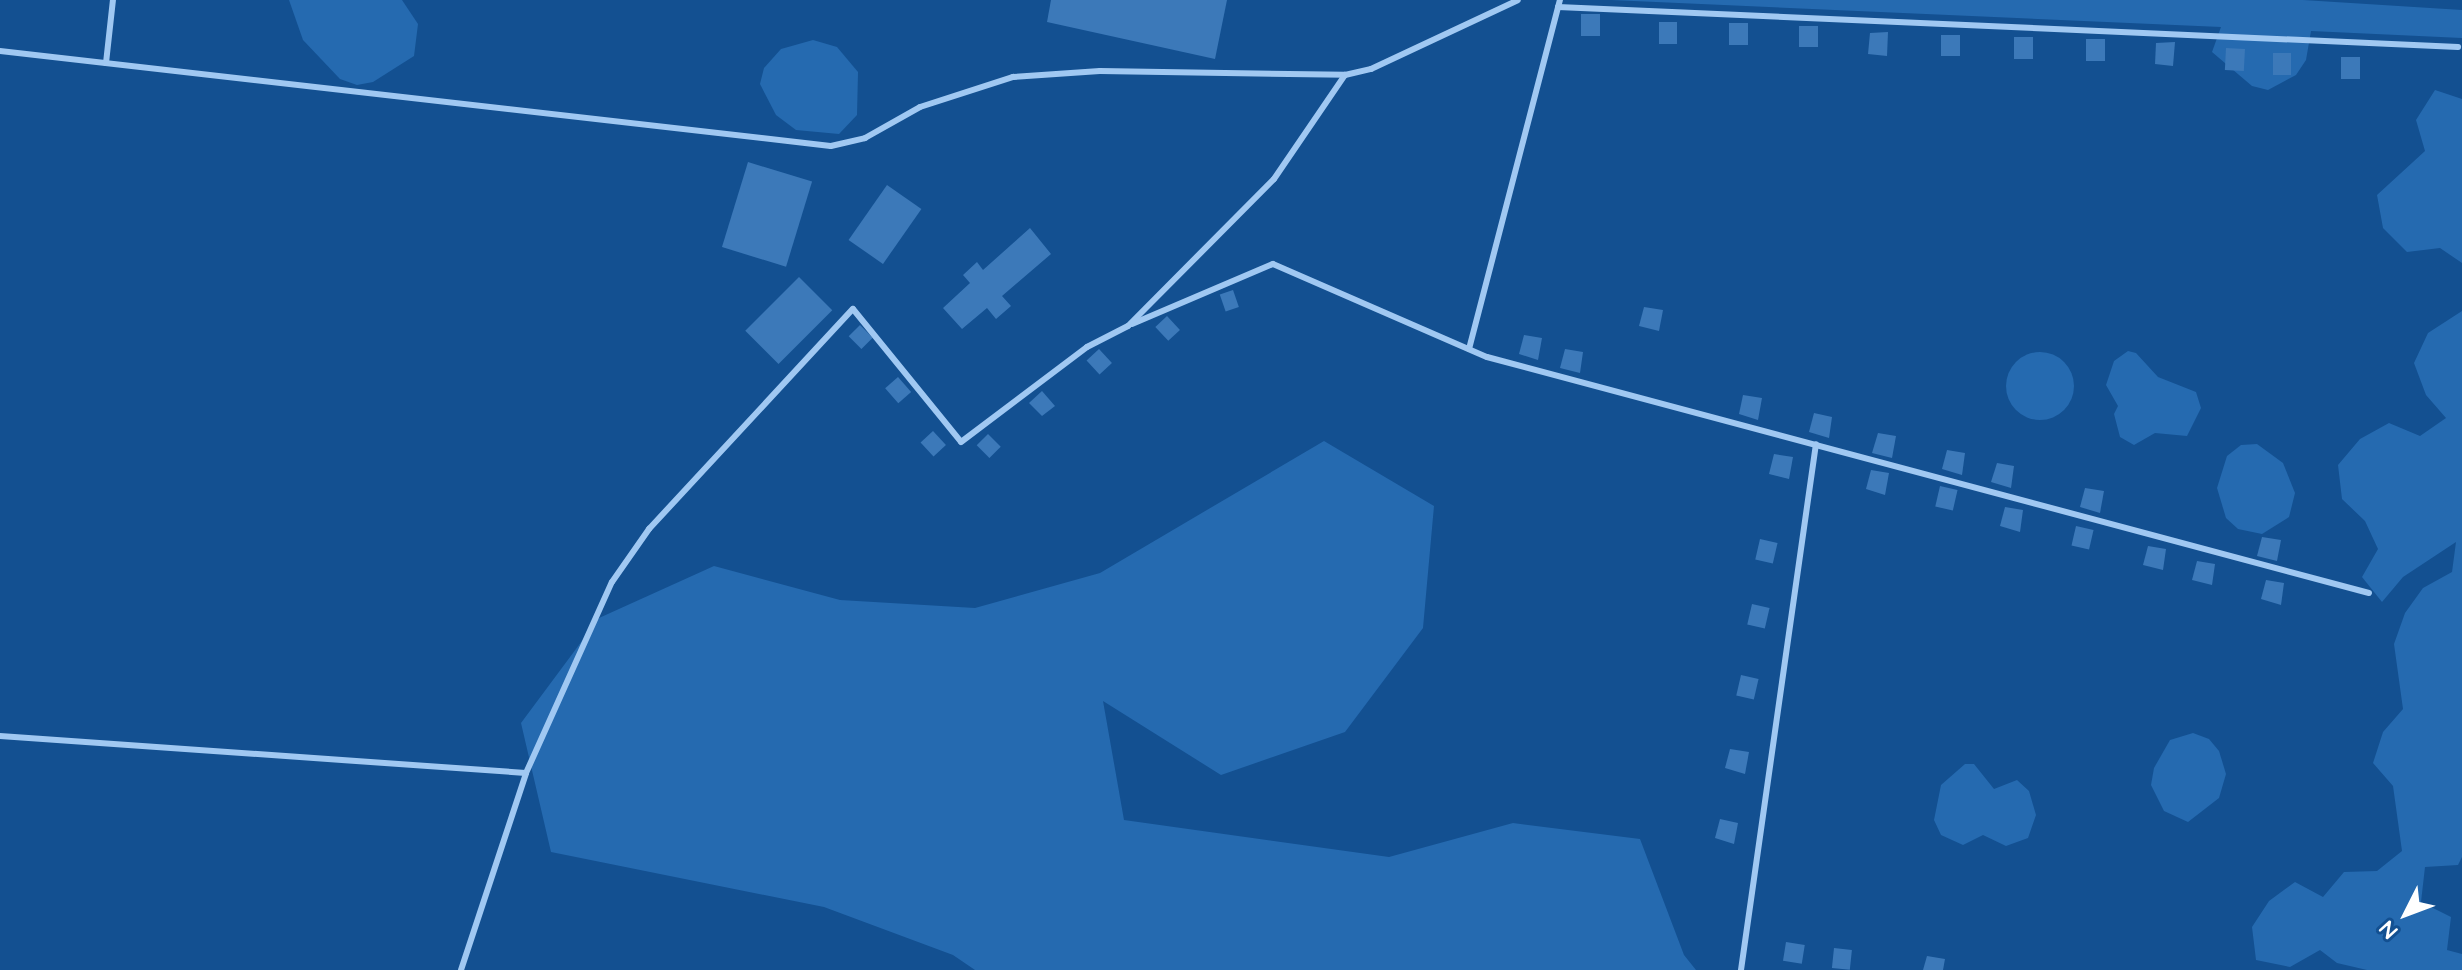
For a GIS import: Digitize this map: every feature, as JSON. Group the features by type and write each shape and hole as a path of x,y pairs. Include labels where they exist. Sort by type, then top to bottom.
{"lane":[{"path":"106,63 113,0"},
{"path":"0,51 831,146 865,138 920,107 1013,77 1100,71 1345,75 1371,69 1518,0"},
{"path":"1469,349 1559,3 2458,47"},
{"path":"1128,326 1274,179 1345,75"},
{"path":"461,970 526,773 612,582 634,550 853,309 961,442 1064,363 1128,326 1273,264 1469,349 2369,593"},
{"path":"1741,970 1816,444"},
{"path":"0,736 526,773"}],"shaded area":[{"path":"289,0 402,0 418,24 414,56 373,82 357,85 340,79 303,40"},
{"path":"1611,0 2303,0 2462,10 2462,38 2311,31 2306,60 2296,75 2268,90 2252,86 2212,52 2221,27"},
{"path":"813,40 837,47 858,72 857,115 839,134 796,130 776,115 760,84 764,68 781,49"},
{"path":"2435,90 2462,99 2462,263 2440,248 2407,252 2383,228 2377,195 2425,151 2416,120"},
{"path":"2462,311 2462,857 2458,865 2425,867 2421,902 2451,917 2447,950 2462,954 2462,970 2367,970 2337,963 2320,950 2290,967 2256,960 2252,927 2269,901 2295,882 2323,897 2344,872 2377,871 2402,851 2393,786 2373,763 2383,732 2403,709 2394,644 2405,613 2423,588 2452,572 2456,542 2403,577 2382,602 2362,577 2378,549 2365,521 2342,499 2338,465 2360,439 2389,423 2420,436 2446,418 2426,395 2414,363 2428,333"},
{"path":"2128,351 2136,353 2158,377 2196,392 2201,408 2187,436 2155,433 2134,445 2120,437 2114,414 2118,406 2106,385 2114,361"},
{"path":"2047,352 2068,367 2074,386 2072,399 2064,410 2047,420 2033,420 2016,410 2008,399 2006,379 2016,362 2027,354"},
{"path":"1324,441 1434,506 1423,628 1345,732 1221,775 1103,701 1124,820 1389,857 1513,823 1640,839 1684,955 1696,970 975,970 953,955 824,907 551,852 521,723 599,618 714,566 840,600 975,608 1100,573"},
{"path":"2257,444 2283,463 2295,493 2289,517 2262,534 2238,529 2226,518 2217,488 2227,456 2241,445"},
{"path":"2193,733 2209,739 2219,751 2226,774 2219,798 2188,822 2164,811 2151,785 2154,768 2170,740"},
{"path":"1965,764 1974,764 1994,789 2017,780 2029,791 2036,815 2028,838 2006,846 1983,835 1963,845 1941,835 1934,820 1941,785"}],"building":[{"path":"1051,0 1227,0 1215,59 1047,22"},
{"path":"1581,14 1600,14 1600,36 1581,36"},
{"path":"1659,22 1677,22 1677,44 1659,44"},
{"path":"1729,23 1748,23 1748,45 1729,45"},
{"path":"1799,26 1818,26 1818,47 1799,47"},
{"path":"1888,32 1887,56 1868,54 1870,33"},
{"path":"1941,35 1960,35 1960,56 1941,56"},
{"path":"2014,37 2033,37 2033,59 2014,59"},
{"path":"2086,39 2105,39 2105,61 2086,61"},
{"path":"2175,42 2173,66 2155,64 2156,43"},
{"path":"2226,48 2245,49 2244,71 2225,70"},
{"path":"2273,53 2291,53 2291,75 2273,75"},
{"path":"2341,57 2360,57 2360,79 2341,79"},
{"path":"748,162 812,182 786,267 722,247"},
{"path":"887,185 921,209 883,264 849,240"},
{"path":"1030,228 1051,254 1002,296 1011,306 996,319 987,308 962,329 943,308 970,283 963,275 977,262 983,270"},
{"path":"799,277 832,310 778,364 745,331"},
{"path":"1233,290 1239,307 1226,312 1220,295"},
{"path":"1644,307 1663,310 1659,331 1639,326"},
{"path":"1167,316 1180,330 1168,341 1155,327"},
{"path":"860,325 873,338 861,349 849,336"},
{"path":"1524,335 1542,338 1538,360 1519,354"},
{"path":"1099,349 1112,363 1100,374 1087,361"},
{"path":"1565,349 1583,352 1580,373 1560,368"},
{"path":"898,377 911,392 898,403 885,388"},
{"path":"1042,391 1055,406 1042,416 1029,403"},
{"path":"1743,395 1762,398 1758,420 1739,414"},
{"path":"1814,413 1832,417 1829,438 1809,432"},
{"path":"933,431 946,445 934,456 921,443"},
{"path":"1878,433 1896,436 1892,458 1872,453"},
{"path":"988,434 1001,447 989,458 977,445"},
{"path":"1947,450 1965,453 1962,475 1942,469"},
{"path":"1774,454 1793,457 1789,479 1769,474"},
{"path":"1997,463 2014,466 2011,488 1991,482"},
{"path":"1871,470 1889,473 1885,495 1866,489"},
{"path":"1940,486 1958,490 1953,511 1935,506"},
{"path":"2085,488 2104,491 2100,513 2080,507"},
{"path":"2005,507 2023,510 2020,532 2000,526"},
{"path":"2076,526 2094,530 2089,550 2072,545"},
{"path":"2262,537 2281,540 2277,561 2257,556"},
{"path":"1760,539 1778,543 1773,564 1755,559"},
{"path":"2148,546 2166,549 2163,570 2143,565"},
{"path":"2197,561 2215,564 2212,585 2192,580"},
{"path":"2266,580 2284,583 2281,605 2261,599"},
{"path":"1752,604 1770,608 1765,629 1747,624"},
{"path":"1741,675 1759,679 1754,700 1736,695"},
{"path":"1730,749 1749,752 1745,774 1725,768"},
{"path":"1720,819 1738,823 1734,844 1715,838"},
{"path":"1786,942 1805,945 1802,964 1783,961"},
{"path":"1834,948 1852,950 1850,970 1832,968"},
{"path":"1927,956 1945,959 1943,970 1923,970"}]}
